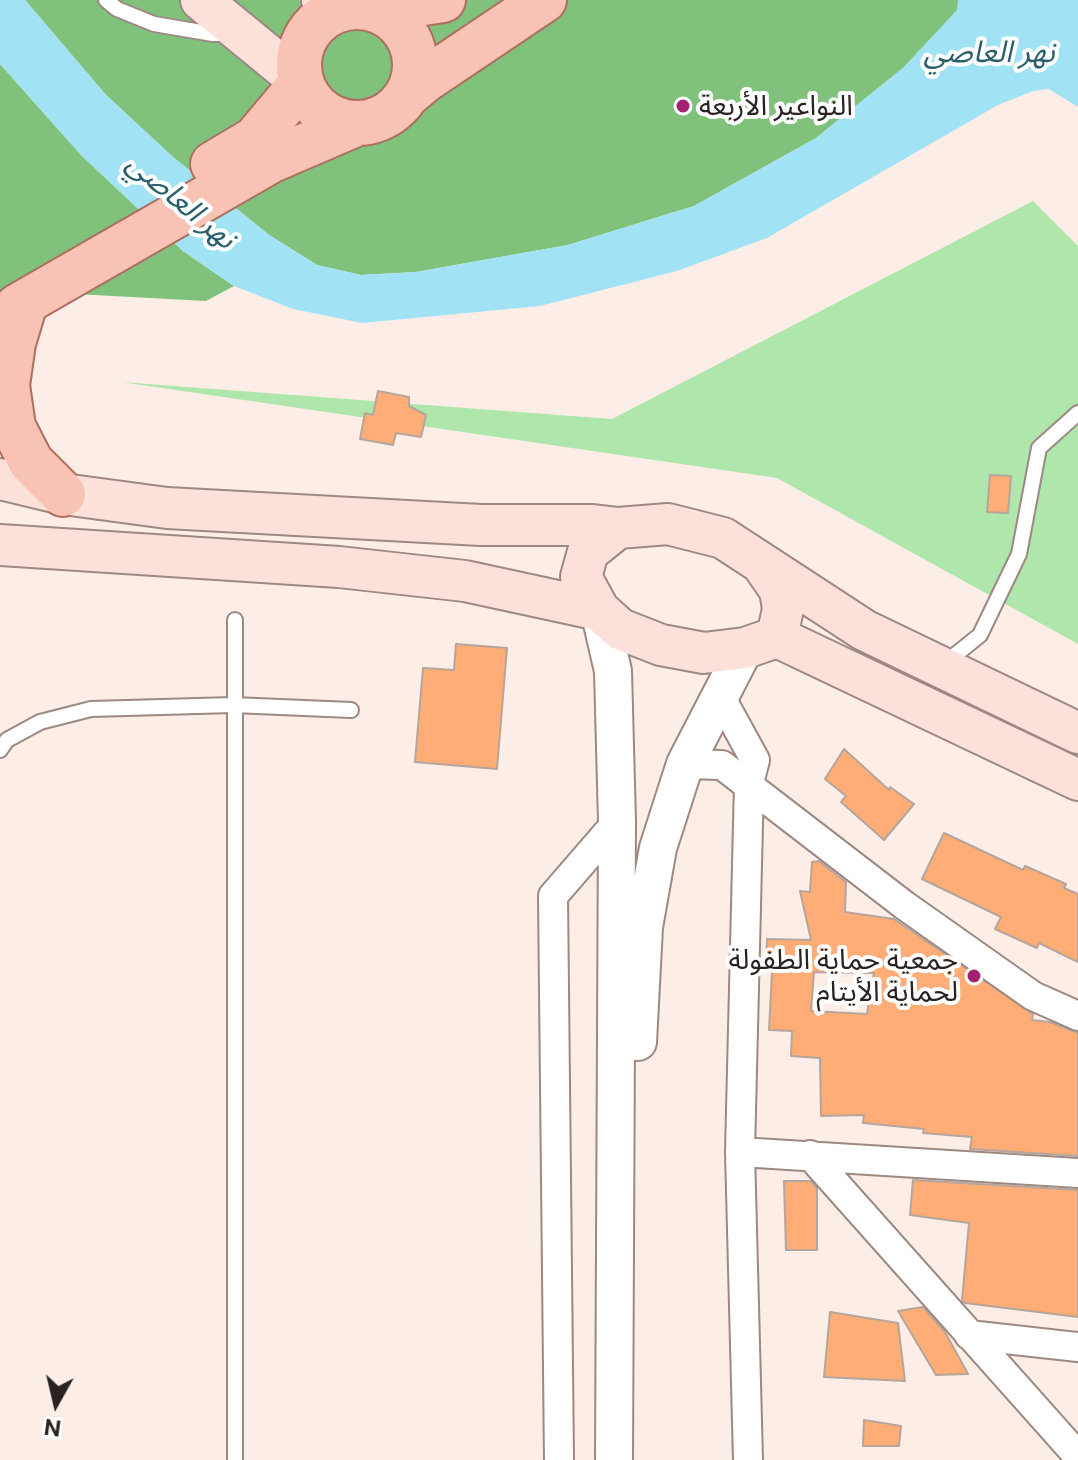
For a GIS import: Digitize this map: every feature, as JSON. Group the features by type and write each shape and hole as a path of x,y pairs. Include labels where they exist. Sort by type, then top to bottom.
{"main road":[{"path":"201,0 302,83 318,108 343,121 358,123"},
{"path":"264,150 302,83 300,55 311,29 322,18 350,6 443,0"},
{"path":"63,494 31,462 13,427 7,385 13,343 8,302 95,247 264,150 386,115 425,80 544,0"},
{"path":"350,6 402,27 410,39 415,68 407,95"},
{"path":"0,479 63,494 167,508 481,525 593,525 618,528 668,524 723,538 864,630 1078,733"},
{"path":"618,528 588,552 581,577 599,610 620,629 661,645 704,653 761,642 1078,780"},
{"path":"0,545 308,565 449,579 599,610"},
{"path":"761,642 783,609 780,590 762,564"}],"street":[{"path":"599,610 613,671 617,822 614,1460"},
{"path":"637,1460 638,1039 644,927 658,848 685,764 721,698 761,642"},
{"path":"721,698 755,760 749,783 740,1152 748,1460"},
{"path":"685,764 722,765 904,905 1020,987 1078,1016"},
{"path":"559,1460 553,896 617,822"},
{"path":"740,1152 1078,1173"},
{"path":"810,1155 1078,1456"},
{"path":"969,1335 1078,1347"}],"lane":[{"path":"106,0 117,9 154,24 213,34 239,33"},
{"path":"940,667 980,635 1019,554 1039,448 1078,413"},
{"path":"235,620 235,1460"},
{"path":"0,750 7,740 40,722 91,709 233,705 351,710"}],"green space":[{"path":"25,0 958,0 958,10 903,68 816,138 694,206 568,245 416,272 361,275 317,265 269,235 173,157 106,95"},
{"path":"0,64 81,155 183,251 234,286 206,301 0,290"},
{"path":"1033,201 1078,246 1078,644 777,478 121,382 612,419"}],"water":[{"name":"نهر العاصي","path":"0,0 25,0 106,95 173,157 269,235 317,265 361,275 416,272 568,245 694,206 816,138 903,68 957,10 958,0 1078,0 1078,107 1049,89 1033,91 998,105 767,238 677,271 540,306 362,323 293,309 234,286 183,251 81,155 0,64"}],"building":[{"path":"378,391 409,397 409,406 426,415 421,437 396,433 393,445 360,439 365,413 373,415"},
{"path":"990,475 1011,476 1008,513 987,512"},
{"path":"456,644 507,648 497,769 415,762 423,668 454,670"},
{"path":"844,749 889,790 890,787 914,804 884,840 841,802 846,796 825,779"},
{"path":"944,833 1023,870 1025,866 1066,884 1064,888 1078,894 1078,962 1039,943 1037,948 995,929 1001,917 922,879"},
{"path":"819,861 846,882 845,912 894,919 1033,1014 1032,1020 1050,1022 1078,1033 1078,1156 970,1149 972,1137 863,1123 864,1115 821,1116 820,1058 791,1056 792,1031 769,1030 772,971 766,971 767,939 811,940 800,891 810,892 812,862","holes":["814,972 874,973 867,1014 811,1011"]},
{"path":"913,1180 1078,1190 1078,1317 965,1303 962,1300 969,1223 910,1215"},
{"path":"784,1181 811,1181 817,1188 817,1250 786,1250"},
{"path":"923,1307 945,1332 968,1374 936,1375 898,1311"},
{"path":"830,1312 898,1323 905,1381 824,1377"},
{"path":"864,1420 901,1426 899,1446 863,1446"}],"place":[{"name":"النواعير الأربعة","path":"683,106"},
{"name":"جمعية حماية الطفولة لحماية الأيتام","path":"974,976"}]}
